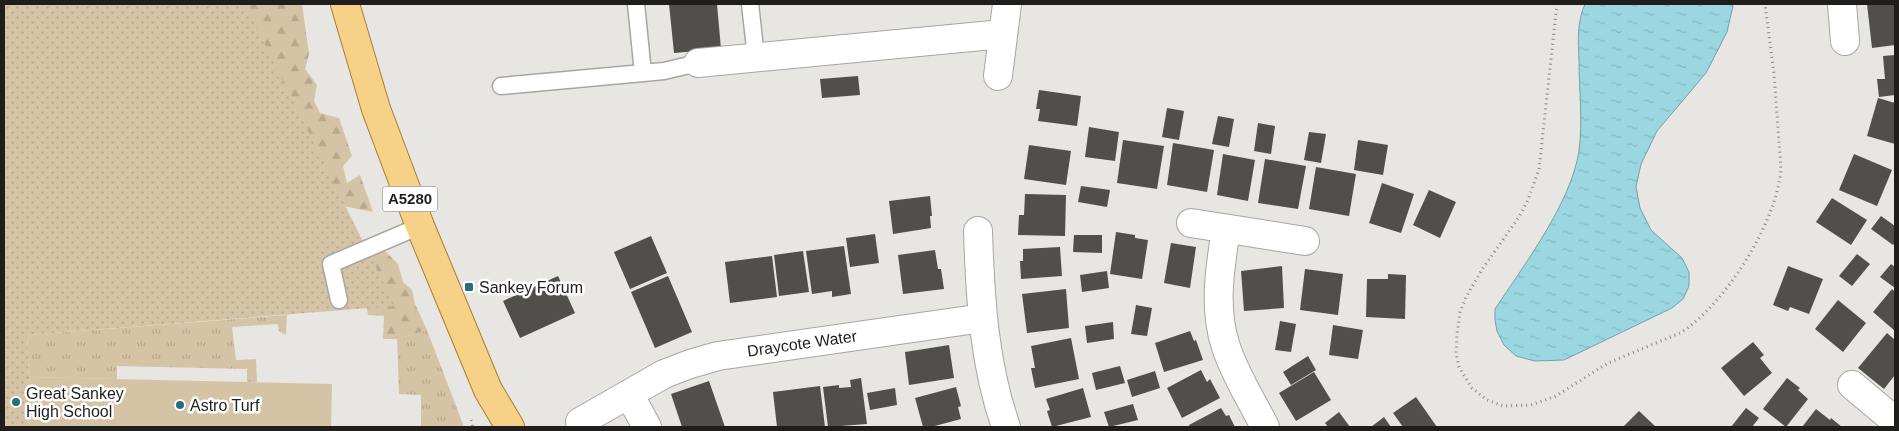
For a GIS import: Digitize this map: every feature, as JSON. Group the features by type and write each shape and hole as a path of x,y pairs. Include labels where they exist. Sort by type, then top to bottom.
{"main road":[{"name":"A5280","path":"345,4 376,109 420,226 488,390 510,427"},
{"name":"A5280","path":"488,390 497,427"}],"street":[{"path":"998,76 1007,4"},
{"path":"1842,4 1845,41"},
{"path":"698,63 1003,34"},
{"path":"1191,223 1305,241"},
{"path":"1226,228 1218,289 1221,327 1234,368 1265,427"},
{"path":"978,231 983,318 991,371 1006,427"},
{"name":"Draycote Water","path":"580,422 664,374 718,356 983,318"},
{"path":"1852,385 1895,421"},
{"path":"629,394 647,427"}],"lane":[{"path":"636,4 644,73"},
{"path":"750,4 756,57"},
{"path":"500,86 664,71 698,63"},
{"path":"339,300 330,264 420,226"}],"path":[{"path":"1557,4 1539,169 1528,200 1519,217 1472,284 1458,321 1456,354 1462,374 1479,395 1503,406 1531,405 1556,396 1608,363 1680,333 1690,327 1708,310 1745,261 1760,237 1780,181 1781,169 1774,74 1765,4"}],"green space":[{"path":"4,4 245,4 395,306 27,335 29,377 28,427 4,427"},
{"path":"213,4 302,4 309,54 305,69 317,85 314,101 320,113 339,118 352,156 343,166 347,183 360,175 373,212 338,205"},
{"path":"385,251 398,264 403,282 412,290 415,304 427,330 397,339 383,339 384,316 368,315 359,260"},
{"path":"287,315 286,335 279,331 278,324 232,327 236,360 256,359 257,382 247,382 247,369 117,366 117,379 29,377 27,335"},
{"path":"427,330 464,427 421,427 421,395 399,394 397,339"},
{"name":"Astro Turf","path":"29,377 332,384 331,427 28,427"}],"water":[{"path":"1585,4 1732,4 1733,6 1727,32 1706,73 1657,131 1641,164 1636,187 1640,208 1651,230 1682,258 1689,272 1689,286 1683,299 1672,308 1564,360 1535,361 1516,356 1504,345 1497,331 1495,309 1545,233 1567,191 1574,171 1579,151 1581,128 1578,45 1581,18"}],"building":[{"path":"669,4 717,4 721,49 674,53"},
{"path":"1867,4 1895,4 1895,45 1872,48"},
{"path":"1895,55 1895,95 1879,97 1877,79 1885,79 1883,56"},
{"path":"858,76 860,95 822,98 820,79"},
{"path":"1039,90 1081,96 1077,126 1038,121 1040,109 1036,109"},
{"path":"1878,98 1895,103 1895,144 1867,136"},
{"path":"1167,108 1184,111 1179,140 1162,137"},
{"path":"1218,116 1234,119 1229,147 1212,144"},
{"path":"1258,123 1275,126 1271,154 1254,151"},
{"path":"1089,127 1119,132 1115,161 1085,157"},
{"path":"1309,132 1326,134 1321,163 1304,160"},
{"path":"1123,140 1164,146 1157,189 1117,183"},
{"path":"1358,140 1388,145 1383,175 1354,170"},
{"path":"1173,143 1214,150 1207,192 1167,185"},
{"path":"1029,145 1071,151 1066,185 1024,179"},
{"path":"1223,154 1255,160 1248,201 1217,195"},
{"path":"1854,154 1892,170 1877,206 1839,190"},
{"path":"1265,159 1306,166 1298,209 1258,203"},
{"path":"1316,167 1356,174 1349,216 1309,209"},
{"path":"1382,183 1414,194 1401,233 1369,223"},
{"path":"1081,186 1110,190 1107,207 1078,202"},
{"path":"1429,190 1456,202 1440,238 1413,225"},
{"path":"1025,194 1066,195 1065,236 1018,235 1019,215 1024,215"},
{"path":"930,196 931,228 893,234 889,201"},
{"path":"1832,198 1867,220 1851,245 1816,222"},
{"path":"1881,216 1895,226 1895,243 1893,245 1871,229"},
{"path":"1116,232 1135,235 1135,238 1148,240 1142,279 1110,274"},
{"path":"875,234 879,263 850,267 846,238"},
{"path":"1074,235 1102,235 1102,253 1073,252"},
{"path":"651,236 667,273 630,289 614,252"},
{"path":"1171,243 1196,247 1190,288 1164,283"},
{"path":"844,246 851,294 832,297 832,291 812,294 806,251"},
{"path":"1060,247 1062,276 1021,279 1020,261 1023,261 1023,249"},
{"path":"935,250 938,269 941,269 944,289 903,294 898,255"},
{"path":"803,251 809,292 779,296 774,255"},
{"path":"1857,254 1870,264 1852,286 1839,276"},
{"path":"772,256 777,297 730,303 725,262"},
{"path":"1891,264 1895,267 1895,288 1880,277"},
{"path":"1282,266 1284,308 1244,311 1241,271"},
{"path":"1788,266 1823,279 1809,314 1790,307 1788,311 1773,305"},
{"path":"1305,269 1343,274 1338,315 1300,310"},
{"path":"1107,271 1109,288 1082,292 1080,275"},
{"path":"1388,274 1406,275 1405,319 1366,317 1367,279 1388,279"},
{"path":"558,276 575,313 520,338 503,301"},
{"path":"668,276 692,332 655,348 631,292"},
{"path":"1066,289 1069,328 1027,333 1022,294"},
{"path":"1892,289 1895,292 1895,331 1873,312"},
{"path":"1838,300 1866,323 1843,352 1815,329"},
{"path":"1136,305 1152,308 1147,336 1131,334"},
{"path":"1280,321 1296,324 1291,352 1275,350"},
{"path":"1113,322 1114,339 1087,343 1085,326"},
{"path":"1333,325 1363,330 1358,359 1329,355"},
{"path":"1190,331 1194,341 1196,340 1203,360 1164,372 1155,343"},
{"path":"1887,333 1895,340 1895,375 1884,389 1858,368"},
{"path":"1071,338 1079,379 1035,388 1031,368 1035,368 1031,346"},
{"path":"1753,342 1764,355 1760,358 1772,373 1744,396 1721,368"},
{"path":"949,345 954,378 909,385 905,352"},
{"path":"1308,356 1316,370 1291,385 1283,372"},
{"path":"1120,366 1125,383 1096,390 1092,373"},
{"path":"1201,370 1207,382 1210,379 1220,398 1182,418 1167,388"},
{"path":"1155,371 1160,388 1132,397 1127,380"},
{"path":"1314,372 1331,400 1296,421 1279,393"},
{"path":"861,378 867,424 828,427 823,387 839,385 839,388 851,387 850,380"},
{"path":"1787,378 1800,388 1798,390 1808,399 1786,427 1763,409"},
{"path":"709,381 725,427 682,427 671,394"},
{"path":"820,386 825,427 777,427 773,392"},
{"path":"956,387 961,406 958,407 961,419 931,427 923,427 915,398"},
{"path":"895,388 897,405 870,410 867,393"},
{"path":"1083,388 1091,417 1052,427 1047,411 1050,410 1046,399"},
{"path":"1416,397 1437,427 1403,427 1393,413"},
{"path":"1133,404 1138,420 1109,427 1104,412"},
{"path":"1221,408 1226,416 1229,415 1235,427 1190,427 1189,425"},
{"path":"1746,408 1759,418 1752,427 1731,427"},
{"path":"1816,409 1830,420 1831,418 1842,427 1802,427"},
{"path":"1639,411 1656,427 1623,427"},
{"path":"1339,412 1350,427 1328,427 1325,423"},
{"path":"1384,417 1391,427 1371,427"}],"place":[{"name":"Sankey Forum","path":"469,287"},
{"name":"Great Sankey High School","path":"16,402"},
{"name":"Astro Turf","path":"180,405"}]}
